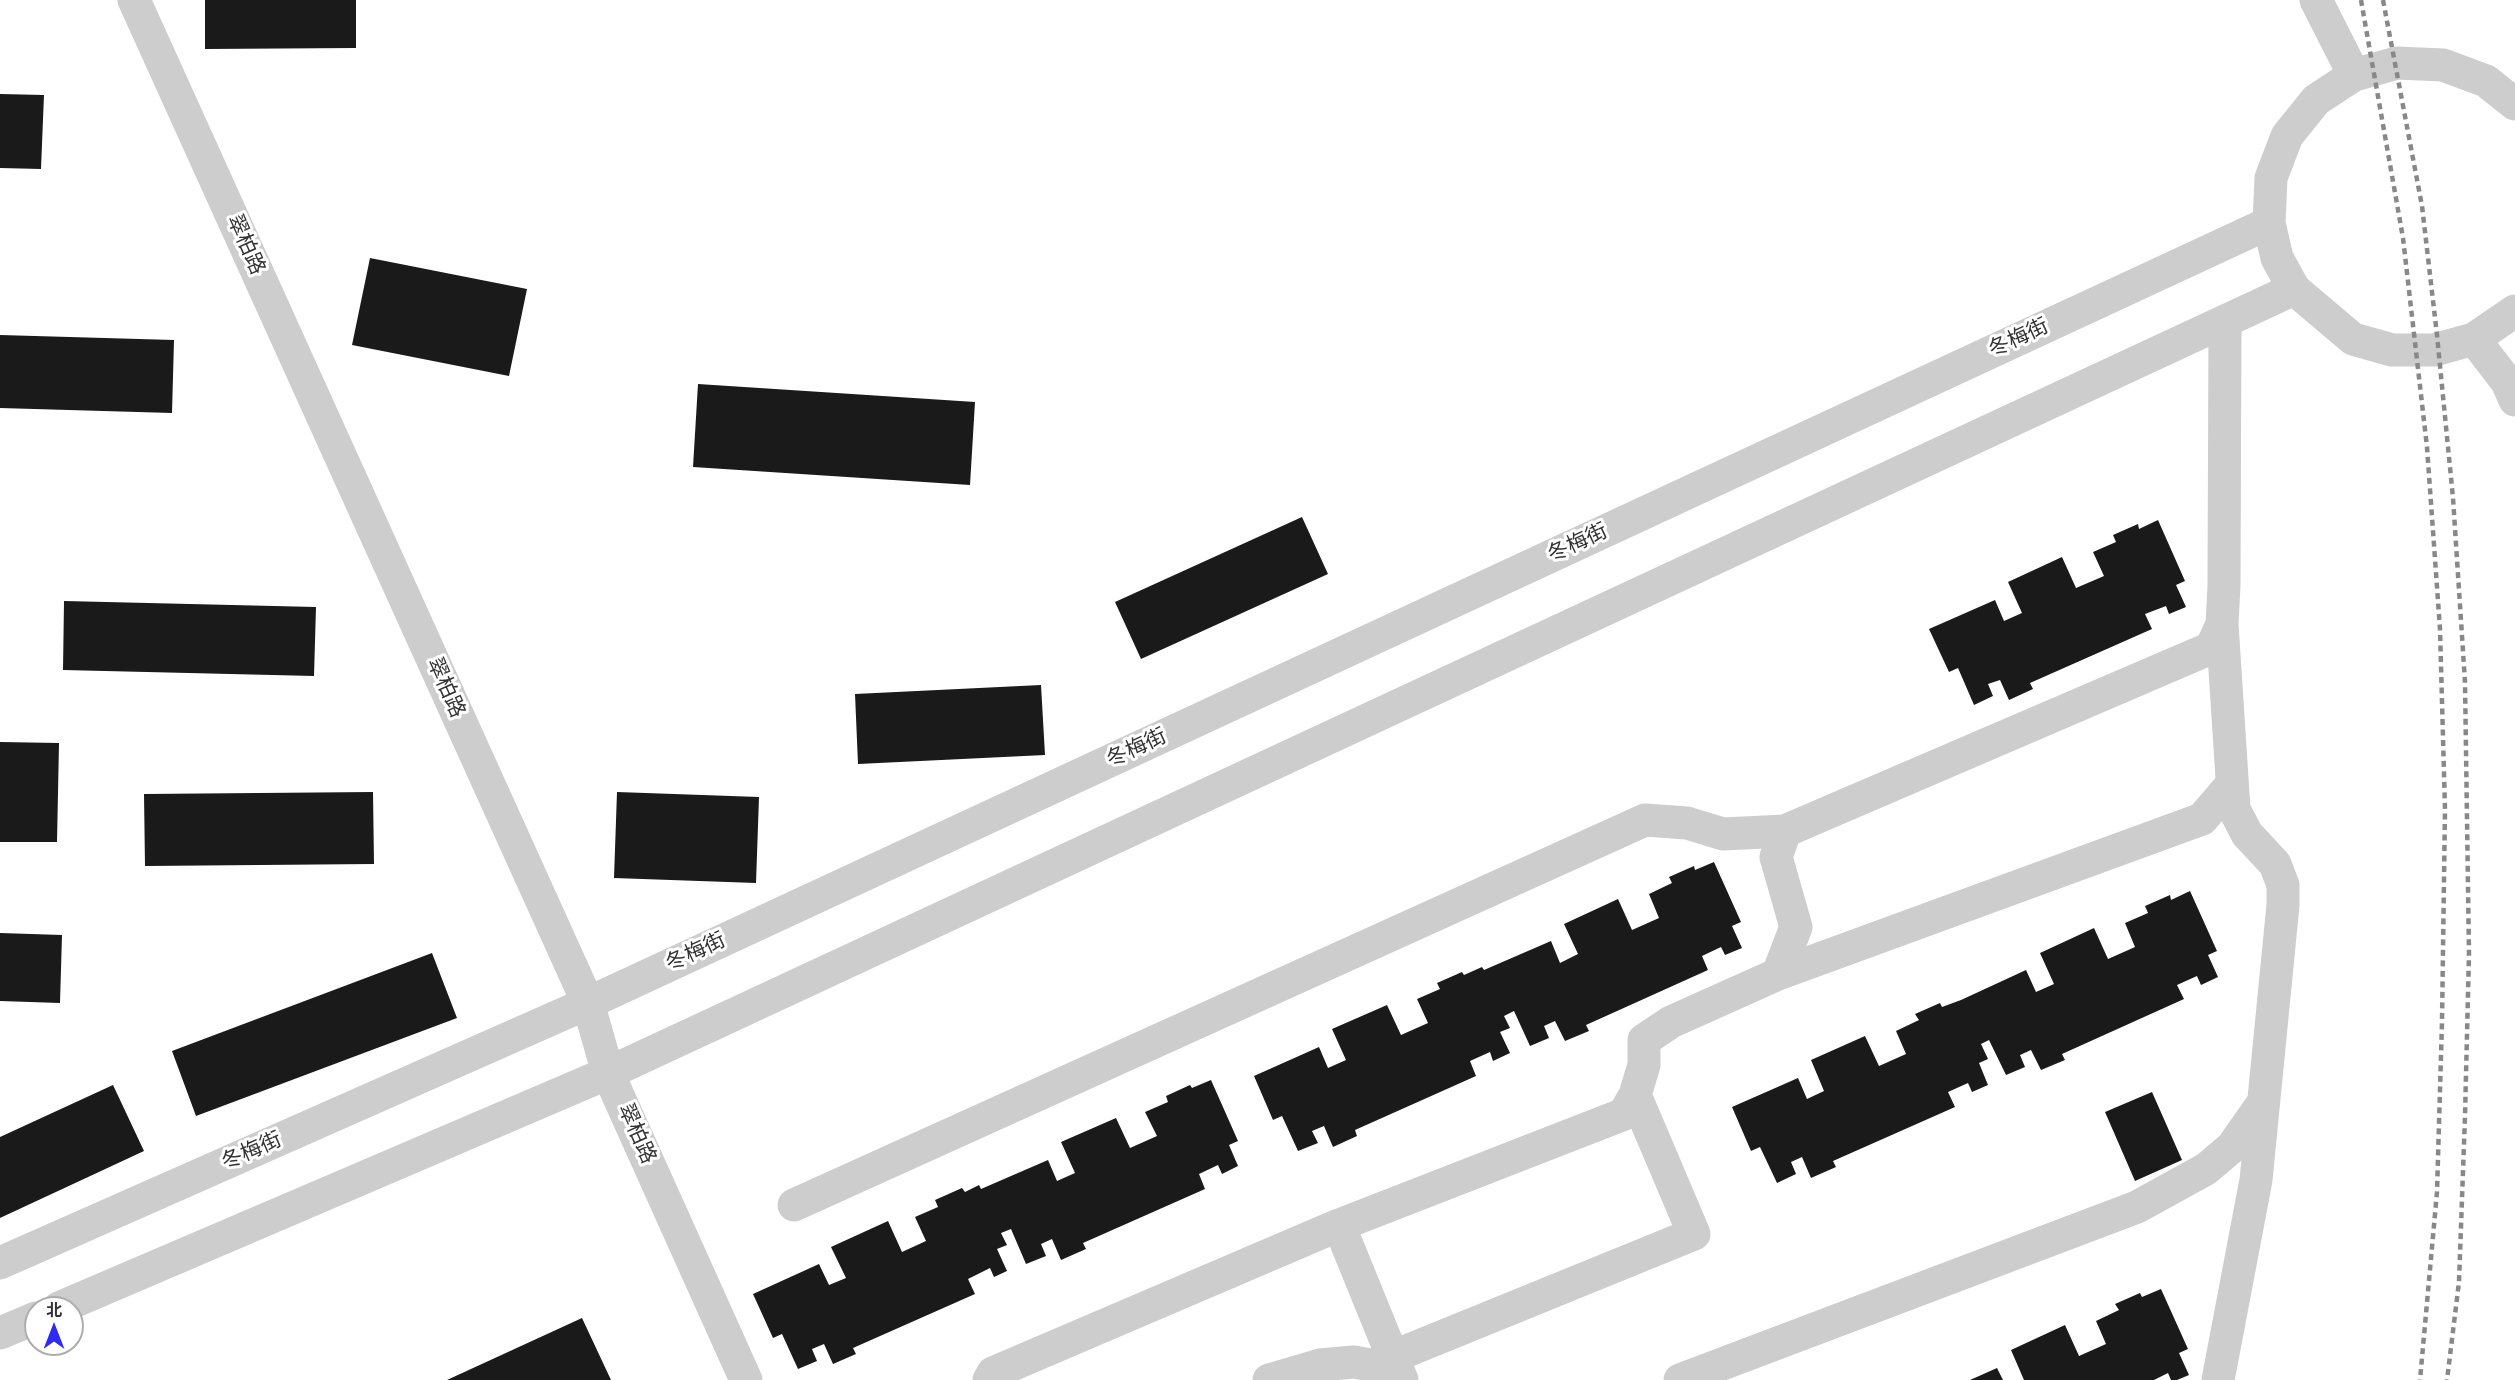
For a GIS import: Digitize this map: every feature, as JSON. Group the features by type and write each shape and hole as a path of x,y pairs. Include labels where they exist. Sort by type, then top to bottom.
{"street":[{"name":"翠柏路","path":"134,0 588,1003 608,1073 746,1380"},
{"path":"2316,0 2354,75"},
{"path":"2515,104 2486,81 2443,65 2397,63 2354,75 2316,100 2287,136 2271,178 2269,223 2277,258 2294,290 2353,339 2392,350 2434,350 2474,339 2515,311"},
{"name":"冬梅街","path":"0,1263 588,1003 2269,223"},
{"path":"84,1297 608,1073 2294,290"},
{"path":"2218,1380 2256,1180 2283,885 2275,864 2242,826 2234,809 2222,624 2225,321"},
{"path":"2474,339 2508,382 2515,400"},
{"path":"794,1205 1645,820 1688,823 1723,834 1785,831 2211,648 2222,624"},
{"path":"989,1380 993,1373 1339,1225 1623,1114 1635,1095 1644,1065 1644,1040 1671,1022 1778,974 2202,819 2232,784"},
{"path":"1778,974 1796,927 1776,857 1785,831"},
{"path":"1399,1372 1694,1234 1635,1095"},
{"path":"1680,1380 2137,1207 2206,1169 2232,1147 2264,1101"},
{"path":"1339,1225 1399,1372"},
{"path":"0,1333 24,1323"},
{"path":"1269,1380 1320,1365 1354,1362 1399,1372"}],"building":[{"path":"205,0 356,0 356,48 205,49"},
{"path":"0,94 44,95 41,169 0,168"},
{"path":"370,258 527,289 509,376 352,345"},
{"path":"0,335 174,340 172,413 0,408"},
{"path":"698,384 975,402 970,485 693,467"},
{"path":"1302,517 1328,574 1141,659 1115,602"},
{"path":"2158,520 2185,581 2176,585 2186,607 2169,614 2166,606 2145,614 2152,629 2030,683 2033,689 2009,700 2000,680 1988,684 1993,696 1974,705 1958,668 1949,672 1929,629 1995,600 2004,621 2022,613 2008,582 2062,557 2076,588 2104,576 2093,552 2116,542 2113,535 2138,524 2139,529"},
{"path":"64,601 316,607 314,676 63,670"},
{"path":"1041,685 1045,755 858,764 855,694"},
{"path":"0,742 59,743 57,842 0,842"},
{"path":"373,792 374,864 145,866 144,794"},
{"path":"617,792 759,797 756,883 614,878"},
{"path":"1714,862 1741,922 1732,926 1742,948 1725,955 1721,947 1702,956 1708,970 1586,1025 1589,1031 1565,1041 1555,1021 1544,1026 1549,1038 1530,1046 1514,1011 1504,1016 1510,1028 1500,1032 1510,1053 1493,1061 1490,1052 1470,1061 1476,1076 1355,1130 1357,1136 1333,1147 1324,1126 1312,1131 1318,1143 1298,1151 1282,1116 1273,1120 1254,1076 1319,1047 1328,1068 1346,1060 1332,1029 1387,1005 1401,1035 1428,1023 1417,999 1440,989 1437,983 1462,972 1464,975 1482,967 1484,970 1551,941 1560,963 1578,954 1564,924 1618,899 1632,930 1659,918 1649,894 1672,883 1669,877 1694,866 1695,870"},
{"path":"2190,891 2217,951 2208,955 2218,977 2201,985 2197,976 2177,985 2184,999 2062,1054 2065,1060 2041,1070 2031,1050 2020,1055 2025,1067 2006,1075 1989,1040 1981,1044 1988,1059 1979,1063 1988,1085 1972,1092 1968,1083 1948,1092 1955,1107 1833,1161 1836,1167 1811,1178 1802,1157 1791,1162 1796,1174 1777,1183 1760,1147 1751,1151 1732,1107 1798,1078 1807,1099 1824,1091 1811,1060 1865,1036 1879,1066 1906,1054 1896,1031 1919,1020 1915,1014 1940,1003 1942,1007 1961,1000 2026,970 2036,992 2054,984 2040,953 2094,928 2108,959 2135,947 2125,923 2148,913 2145,906 2170,895 2171,900"},
{"path":"0,933 62,935 60,1003 0,1001"},
{"path":"432,953 457,1018 196,1116 172,1051"},
{"path":"1211,1080 1238,1141 1229,1145 1238,1166 1222,1174 1218,1165 1199,1174 1205,1189 1083,1243 1086,1249 1061,1260 1052,1239 1041,1244 1046,1256 1026,1264 1011,1229 1001,1233 1007,1245 997,1249 1007,1271 994,1277 990,1268 968,1279 975,1294 853,1348 856,1354 833,1364 824,1344 812,1349 817,1361 798,1369 782,1334 773,1338 753,1294 819,1264 829,1285 846,1278 831,1247 888,1221 902,1252 926,1241 915,1217 938,1207 935,1200 962,1188 965,1192 979,1185 981,1189 1048,1160 1057,1181 1075,1173 1061,1142 1116,1118 1130,1148 1157,1136 1145,1112 1168,1102 1166,1096 1190,1085 1192,1088"},
{"path":"113,1085 144,1151 0,1218 0,1137"},
{"path":"2152,1092 2182,1160 2135,1181 2105,1112"},
{"path":"2161,1289 2188,1349 2179,1353 2189,1375 2177,1380 2171,1380 2168,1373 2154,1380 2024,1380 2011,1350 2065,1325 2079,1356 2106,1344 2096,1321 2119,1310 2115,1304 2140,1293 2142,1297"},
{"path":"582,1318 611,1380 447,1380"},
{"path":"1997,1368 2003,1380 1970,1380"}],"railway":[{"path":"2361,0 2403,238 2427,447 2440,629 2445,809 2442,1022 2437,1192 2420,1380"},
{"path":"2383,0 2422,206 2453,498 2465,682 2469,954 2465,1116 2459,1282 2447,1380"}]}
